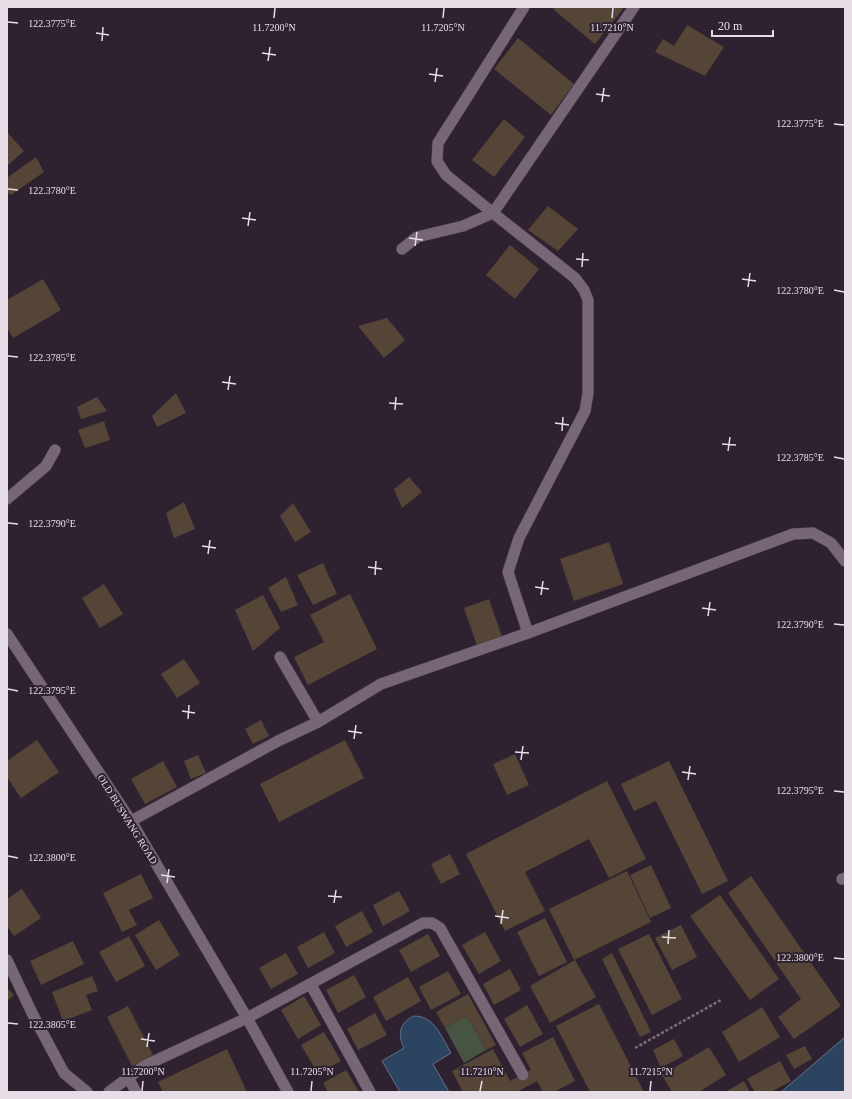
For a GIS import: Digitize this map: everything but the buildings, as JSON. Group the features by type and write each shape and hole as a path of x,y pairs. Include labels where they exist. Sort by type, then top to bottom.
{"street":[{"path":"524,7 438,143 437,161 446,175 575,278 584,290 588,300 588,393 585,411 519,538 508,572 528,632"},
{"path":"402,249 417,237 463,226 494,213 634,7"},
{"path":"7,499 46,466 55,450"},
{"path":"131,821 278,741 318,722 380,684 528,632 793,534 813,533 831,543 845,561"},
{"name":"OLD BUSWANG ROAD","path":"7,634 131,821 247,1018 288,1092"},
{"path":"280,657 318,722"},
{"path":"109,1092 129,1079 144,1066 247,1018 423,923 432,923 440,928 523,1075"},
{"path":"7,960 32,1013 64,1073 86,1092"},
{"path":"311,984 370,1092"},
{"path":"129,1079 136,1092"}],"path":[{"path":"635,1048 721,1000"}],"green space":[{"path":"467,1016 486,1050 464,1063 445,1028"}],"water":[{"path":"414,1016 421,1017 433,1024 451,1053 433,1064 449,1092 400,1092 382,1061 404,1048 400,1033 401,1029 409,1019"},
{"path":"845,1037 845,1092 781,1092"}]}
